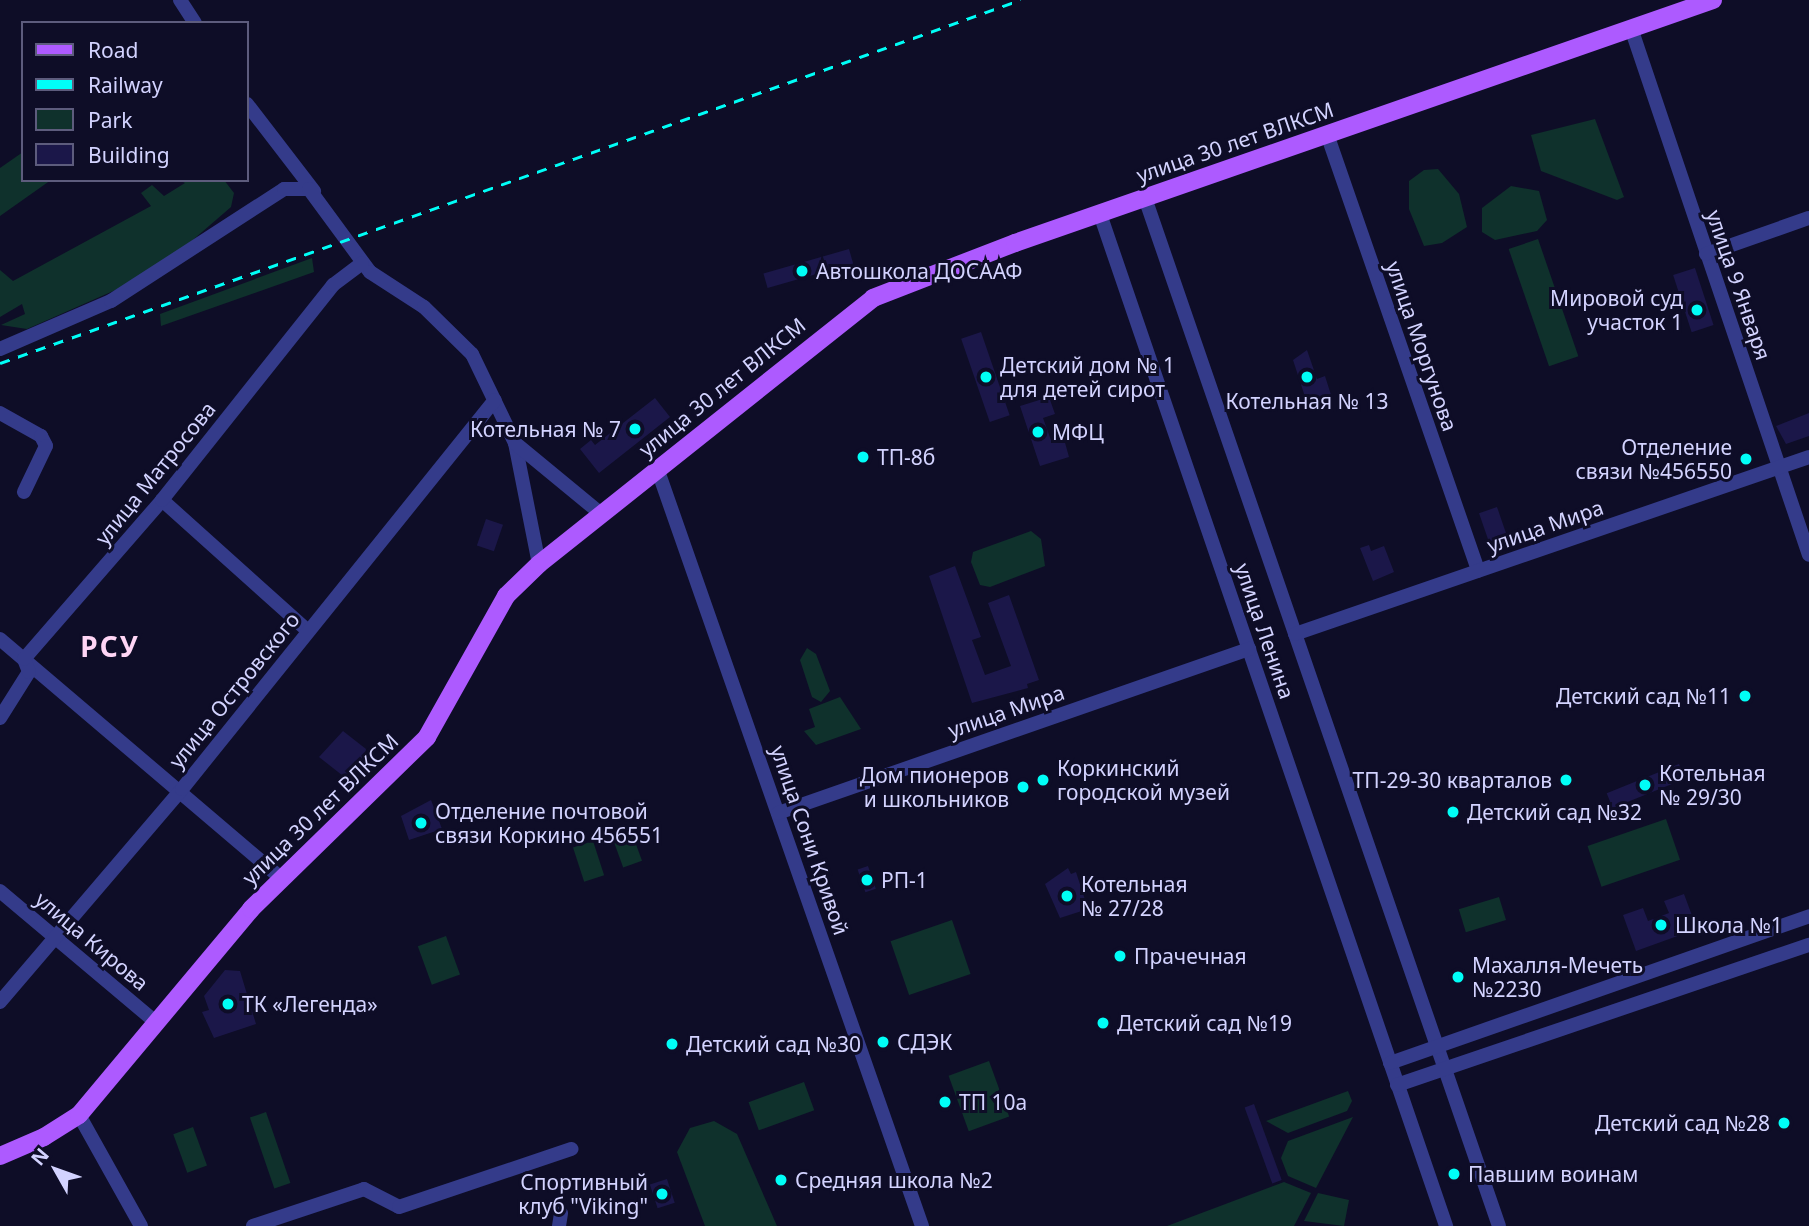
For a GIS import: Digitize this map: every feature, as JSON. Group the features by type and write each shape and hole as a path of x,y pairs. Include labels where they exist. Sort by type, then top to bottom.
{"main road":[{"name":"улица 30 лет ВЛКСМ","path":"0,1156 44,1138 79,1115 157,1023 219,943 281,878 428,737 506,596 539,564 600,513 873,298 1145,198 1713,0"}],"street":[{"path":"180,0 194,21"},
{"name":"улица 9 Января","path":"1631,28 1809,555"},
{"path":"248,105 317,195 362,263 460,337 515,443 539,564"},
{"name":"улица Моргунова","path":"1327,134 1478,571"},
{"path":"3,343 111,301 284,189 301,187 317,195"},
{"name":"улица Ленина","path":"1145,198 1499,1226"},
{"name":"улица Ленина","path":"1100,214 1446,1226"},
{"path":"1706,254 1809,218"},
{"name":"улица Матросова","path":"0,718 29,672 24,659 162,500 333,285 362,263"},
{"name":"улица Островского","path":"0,1002 57,939 182,789 495,400"},
{"path":"0,413 41,436 46,446 24,492"},
{"path":"515,443 600,513"},
{"name":"улица Мира","path":"1295,634 1809,457"},
{"name":"улица Сони Кривой","path":"657,468 922,1226"},
{"path":"162,500 308,631"},
{"path":"0,639 182,789 281,878"},
{"name":"улица Мира","path":"778,813 1249,649"},
{"name":"улица Кирова","path":"0,891 157,1023"},
{"path":"1390,1063 1809,916"},
{"path":"1397,1085 1809,945"},
{"path":"79,1115 141,1226"},
{"path":"253,1226 365,1189 399,1207 571,1149"}],"green space":[{"path":"1595,119 1624,197 1617,200 1541,171 1531,135"},
{"path":"21,153 21,182 48,182 0,216 0,168"},
{"path":"1438,169 1459,194 1467,227 1442,243 1424,246 1409,209 1409,181 1424,170"},
{"path":"183,182 226,182 234,193 231,207 180,251 120,288 27,329 1,325 25,314 22,304 0,317 0,270 13,281 151,206 141,193 152,185 164,196 185,183"},
{"path":"1511,186 1539,191 1547,220 1537,231 1495,240 1482,232 1482,208"},
{"path":"1538,239 1578,356 1549,366 1509,249"},
{"path":"312,258 314,272 161,326 160,314"},
{"path":"1031,531 1041,539 1045,566 990,587 980,585 971,562 973,552"},
{"path":"807,648 816,654 830,691 821,702 812,697 800,660"},
{"path":"840,697 861,729 816,745 804,731 815,727 809,709"},
{"path":"1666,819 1680,860 1602,887 1588,846"},
{"path":"629,825 642,861 623,868 610,832"},
{"path":"593,841 604,875 584,882 573,847"},
{"path":"1499,897 1506,920 1466,932 1459,909"},
{"path":"952,920 971,974 909,995 891,941"},
{"path":"446,936 460,975 432,985 418,946"},
{"path":"989,1061 1009,1116 969,1131 949,1076"},
{"path":"804,1082 814,1110 759,1130 749,1102"},
{"path":"1348,1091 1352,1101 1347,1111 1288,1133 1266,1121"},
{"path":"266,1112 290,1183 274,1188 250,1118"},
{"path":"1353,1117 1316,1188 1288,1176 1281,1158 1288,1141"},
{"path":"714,1121 737,1134 777,1226 705,1226 677,1152 690,1128"},
{"path":"193,1127 207,1166 187,1173 173,1134"},
{"path":"1284,1182 1311,1193 1294,1226 1167,1226"},
{"path":"1318,1193 1349,1200 1344,1226 1304,1221"}],"building":[{"name":"Автошкола ДОСААФ","path":"849,249 853,263 768,288 763,274"},
{"name":"Мировой суд участок 1","path":"1695,268 1714,325 1692,332 1673,275"},
{"name":"Детский дом № 1 для детей сирот","path":"981,332 1010,415 990,422 961,339"},
{"name":"Котельная № 13","path":"1307,350 1317,379 1325,376 1332,398 1308,406 1293,360"},
{"name":"МФЦ","path":"1049,397 1055,414 1043,418 1052,443 1064,439 1069,457 1040,466 1020,406"},
{"name":"Котельная № 7","path":"655,398 670,417 599,473 580,449 591,440 595,445"},
{"path":"1809,413 1809,436 1786,444 1776,426"},
{"path":"1497,507 1507,536 1489,542 1479,513"},
{"path":"486,519 503,525 494,551 477,545"},
{"path":"1369,545 1371,551 1384,546 1394,572 1373,581 1360,548"},
{"path":"955,566 981,637 972,640 985,675 1011,666 988,603 1009,595 1039,680 1027,684 1028,688 972,703 929,576"},
{"path":"343,731 366,749 363,768 352,783 319,757"},
{"name":"Котельная № 29/30","path":"1679,764 1685,779 1613,808 1607,793"},
{"name":"Отделение почтовой связи Коркино 456551","path":"431,800 442,829 409,840 401,816"},
{"name":"РП-1","path":"868,866 876,889 865,892 858,870"},
{"name":"Котельная № 27/28","path":"1068,868 1071,874 1076,872 1088,909 1060,918 1045,884"},
{"name":"Школа №1","path":"1684,894 1697,929 1636,951 1623,915 1643,908 1648,921 1669,913 1664,901"},
{"name":"ТК «Легенда»","path":"225,970 240,971 256,1024 214,1038 202,1012 209,1010 204,996"},
{"path":"1254,1104 1282,1180 1272,1184 1245,1107"},
{"name":"Спортивный клуб \"Viking\"","path":"667,1179 675,1203 658,1208 650,1185"}],"railway":[{"path":"0,363 1020,0"}],"place":[{"name":"Автошкола ДОСААФ","path":"802,271"},
{"name":"Мировой суд участок 1","path":"1697,310"},
{"name":"Детский дом № 1 для детей сирот","path":"986,377"},
{"name":"Котельная № 13","path":"1307,377"},
{"name":"Котельная № 7","path":"635,429"},
{"name":"МФЦ","path":"1038,432"},
{"name":"ТП-8б","path":"863,457"},
{"name":"Отделение связи №456550","path":"1746,459"},
{"name":"Детский сад №11","path":"1745,696"},
{"name":"Коркинский городской музей","path":"1043,780"},
{"name":"ТП-29-30 кварталов","path":"1566,780"},
{"name":"Котельная № 29/30","path":"1645,785"},
{"name":"Дом пионеров и школьников","path":"1023,787"},
{"name":"Детский сад №32","path":"1453,812"},
{"name":"Отделение почтовой связи Коркино 456551","path":"421,823"},
{"name":"РП-1","path":"867,880"},
{"name":"Котельная № 27/28","path":"1067,896"},
{"name":"Школа №1","path":"1661,925"},
{"name":"Прачечная","path":"1120,956"},
{"name":"Махалля-Мечеть №2230","path":"1458,977"},
{"name":"ТК «Легенда»","path":"228,1004"},
{"name":"Детский сад №19","path":"1103,1023"},
{"name":"СДЭК","path":"883,1042"},
{"name":"Детский сад №30","path":"672,1044"},
{"name":"ТП 10а","path":"945,1102"},
{"name":"Детский сад №28","path":"1784,1123"},
{"name":"Павшим воинам","path":"1454,1174"},
{"name":"Средняя школа №2","path":"781,1180"},
{"name":"Спортивный клуб \"Viking\"","path":"662,1194"}],"district":[{"name":"РСУ","path":"110,646"}]}
